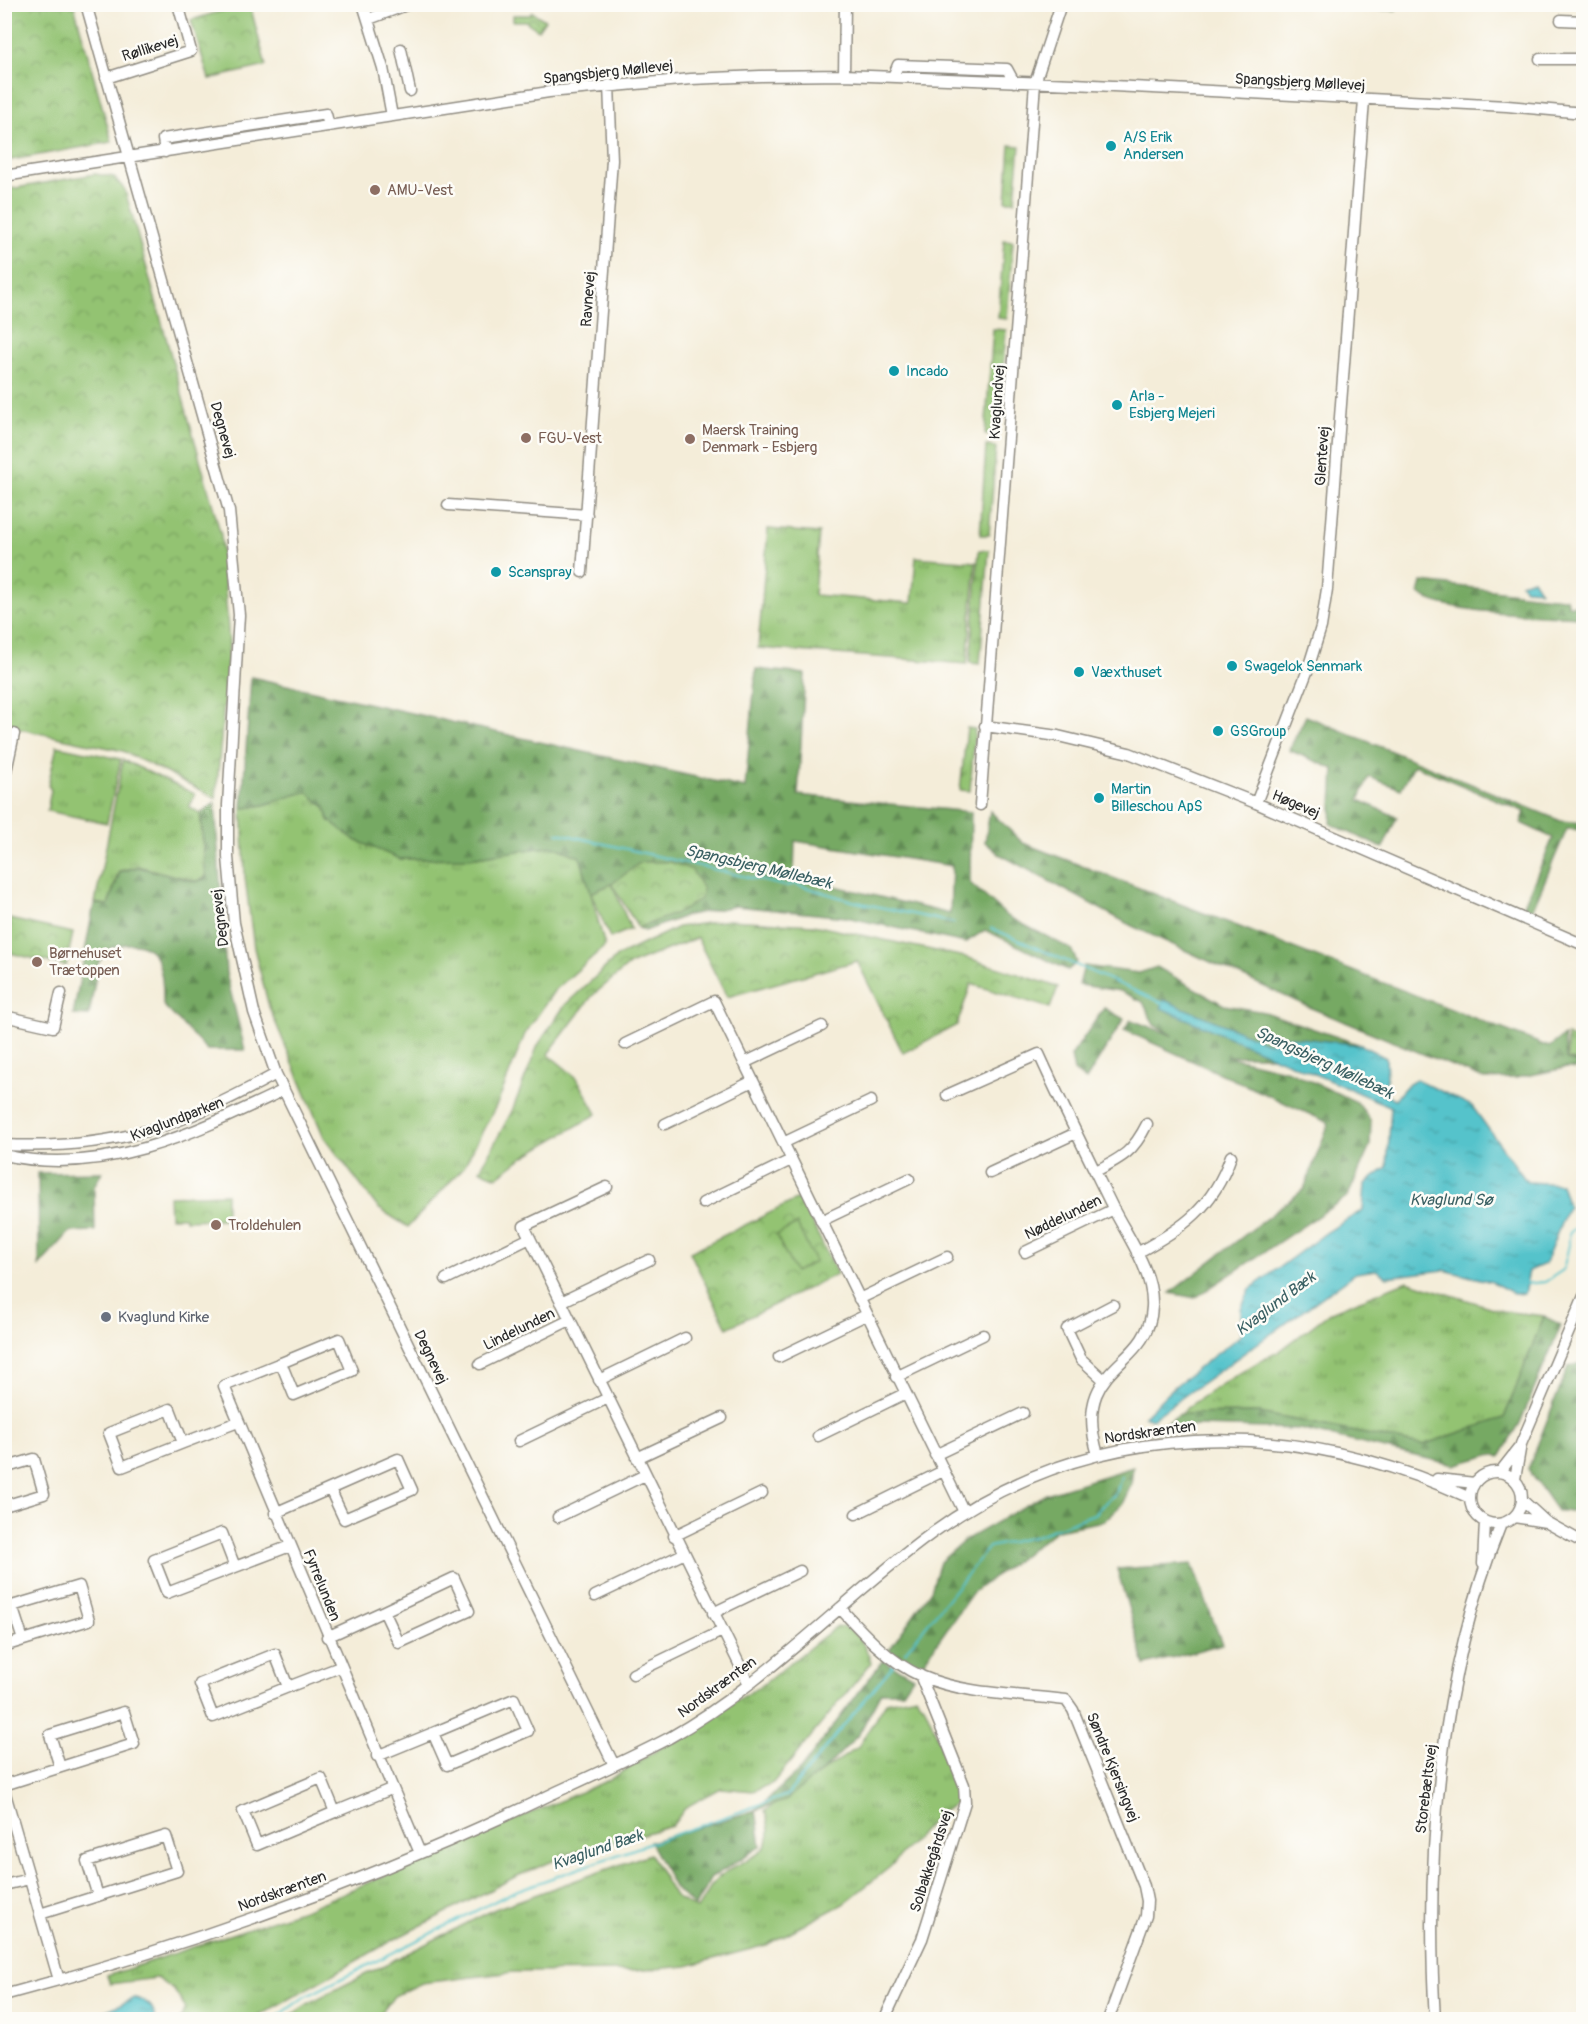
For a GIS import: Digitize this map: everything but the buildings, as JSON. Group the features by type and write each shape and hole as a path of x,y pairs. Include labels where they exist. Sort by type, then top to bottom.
{"street":[{"name":"Degnevej","path":"86,4 229,511 239,615 228,804 228,857 234,923 254,1012 276,1074 615,1765"},
{"name":"Røllikevej","path":"106,78 190,51 177,4"},
{"path":"363,4 384,68 392,116"},
{"path":"369,19 409,4"},
{"path":"844,75 845,4"},
{"name":"Kvaglundvej","path":"980,805 1035,83 1061,4"},
{"path":"1561,20 1584,21"},
{"path":"401,49 410,91"},
{"path":"1540,59 1583,59 1584,55"},
{"path":"384,68 404,63"},
{"name":"Spangsbjerg Møllevej","path":"4,176 165,152 163,139 326,114 328,126 549,92 609,86 691,79 893,76 898,65 1007,69 1014,82 1507,106 1584,113"},
{"name":"Ravnevej","path":"582,572 612,160 609,86"},
{"name":"Glentevej","path":"1256,803 1307,672 1321,627 1327,589 1364,100"},
{"path":"448,505 587,515"},
{"name":"Høgevej","path":"985,726 1058,736 1129,753 1256,803 1584,945"},
{"path":"4,781 14,735"},
{"path":"4,1016 53,1027 61,993"},
{"path":"625,1044 714,1001 904,1394 964,1512"},
{"path":"744,1063 822,1026"},
{"name":"Nøddelunden","path":"947,1095 1039,1054 1137,1253 1152,1292 1149,1324 1095,1394 1090,1416 1098,1455"},
{"name":"Kvaglundparken","path":"4,1145 75,1146 141,1134 199,1113 276,1074"},
{"path":"665,1124 753,1081"},
{"name":"Kvaglundparken","path":"4,1155 24,1160 80,1161 134,1152 196,1132 284,1090"},
{"path":"783,1143 871,1101"},
{"name":"Nøddelunden","path":"1096,1171 1126,1155 1137,1144 1147,1124"},
{"path":"990,1173 1076,1133"},
{"path":"1137,1253 1189,1222 1223,1180 1232,1156"},
{"path":"703,1203 791,1160"},
{"path":"821,1221 909,1179"},
{"path":"446,1279 530,1238 524,1226 607,1186"},
{"name":"Nøddelunden","path":"1025,1252 1114,1209"},
{"name":"Lindelunden","path":"530,1238 674,1536 749,1684"},
{"path":"859,1299 947,1257"},
{"name":"Lindelunden","path":"561,1302 649,1260"},
{"path":"1515,1479 1521,1444 1584,1296"},
{"path":"1104,1380 1081,1359 1067,1329 1113,1305"},
{"path":"779,1357 866,1315"},
{"name":"Lindelunden","path":"480,1364 570,1320"},
{"path":"896,1377 983,1335"},
{"path":"599,1380 686,1338"},
{"name":"Fyrrelunden","path":"281,1363 294,1395 352,1371 339,1339 224,1386 327,1637 420,1853"},
{"path":"818,1436 904,1394"},
{"path":"519,1442 608,1398"},
{"path":"183,1443 170,1409 109,1433 122,1467 238,1422"},
{"path":"935,1455 1023,1413"},
{"path":"637,1458 722,1418"},
{"name":"Nordskrænten","path":"4,1995 59,1980 281,1909 420,1853 615,1765 686,1728 749,1684 908,1552 964,1512 1046,1471 1098,1455 1179,1441 1223,1439 1267,1441 1318,1449 1425,1478 1470,1498"},
{"path":"1500,1472 1521,1444"},
{"path":"4,1468 33,1459 44,1494 4,1506"},
{"path":"275,1513 398,1459 412,1490 344,1520 330,1489"},
{"path":"856,1514 943,1471"},
{"path":"1523,1501 1514,1517 1501,1524 1485,1522 1474,1512 1470,1498 1475,1483 1486,1474 1500,1472 1515,1479 1520,1486 1523,1501 1546,1522 1584,1543"},
{"path":"558,1517 645,1475"},
{"name":"Nordskrænten","path":"1425,1478 1475,1483"},
{"path":"674,1536 762,1493"},
{"path":"1514,1517 1546,1522"},
{"name":"Storebæltsvej","path":"1484,1567 1485,1522"},
{"name":"Storebæltsvej","path":"1435,2019 1432,1970 1435,1836 1456,1677 1484,1567 1501,1524"},
{"name":"Fyrrelunden","path":"235,1567 222,1533 154,1560 167,1593 290,1546"},
{"path":"595,1596 683,1554"},
{"path":"713,1613 800,1571"},
{"name":"Fyrrelunden","path":"327,1637 454,1578 469,1611 399,1643 384,1611"},
{"path":"4,1646 89,1620 79,1586 12,1606 22,1640"},
{"name":"Søndre Kjersingvej","path":"840,1608 868,1639 920,1675 957,1687 1006,1696 1066,1700 1073,1710 1144,1886 1147,1900 1146,1916 1108,2019"},
{"path":"633,1674 722,1631"},
{"path":"288,1688 275,1654 200,1684 213,1717 288,1688 340,1667"},
{"name":"Solbakkegårdsvej","path":"884,2019 922,1939 965,1802 964,1785 920,1675"},
{"path":"377,1756 433,1733 514,1700 528,1731 447,1765 433,1733"},
{"path":"4,1785 134,1744 124,1712 50,1735 60,1767"},
{"path":"335,1812 321,1778 243,1811 257,1845 391,1789"},
{"path":"4,1790 59,1980"},
{"path":"40,1914 98,1896 177,1871 166,1836 87,1861 98,1896"},
{"path":"4,1886 30,1879"}],"green space":[{"path":"5,4 74,5 112,142 5,161"},
{"path":"242,5 250,5 266,66 209,79 191,20"},
{"path":"1371,5 1396,5 1396,10 1371,10"},
{"path":"532,12 545,20 538,30 525,21 513,21 513,15 530,15"},
{"path":"1010,145 1020,146 1015,201 1006,201"},
{"path":"95,174 114,177 125,190 221,535 229,643 216,798 123,751 5,726 5,190"},
{"path":"1004,240 1013,241 1007,319 998,318"},
{"path":"993,329 1006,330 998,435 985,434"},
{"path":"986,446 996,447 989,535 980,535"},
{"path":"768,529 819,533 814,595 912,603 916,557 976,562 967,664 758,648"},
{"path":"979,550 989,550 980,664 970,663"},
{"path":"1422,582 1566,598 1568,605 1583,606 1583,617 1497,612 1450,606 1432,601 1419,594"},
{"path":"756,669 805,674 798,795 971,812 970,883 1007,916 1071,949 1077,962 1068,970 985,930 965,943 846,917 735,906 688,915 645,931 638,928 682,910 670,862 641,862 612,884 591,893 580,857 554,846 468,858 400,859 355,840 330,821 325,807 307,792 258,806 242,808 251,677 745,788","holes":["795,841 952,866 950,914 794,876"]},
{"path":"1306,716 1561,821 1583,823 1583,830 1567,829 1531,913 1522,909 1553,838 1521,823 1525,812 1414,765 1401,789 1369,777 1359,800 1397,817 1383,848 1331,824 1334,769 1289,750"},
{"path":"967,728 975,729 970,791 960,790"},
{"path":"57,746 121,759 107,823 47,811 51,790 48,785"},
{"path":"123,760 195,794 189,807 200,813 206,877 196,881 138,866 119,871 108,905 95,903"},
{"path":"307,792 325,807 330,821 400,859 468,858 553,846 581,857 605,946 554,991 525,1034 498,1102 463,1168 408,1227 378,1208 324,1137 269,1007 254,948 245,878 242,808 258,806"},
{"path":"215,803 226,973 245,1050 207,1050 163,1005 159,965 148,948 139,944 110,948 98,963 89,1016 73,1015 94,904 108,905 120,872 138,867 196,882 206,878 201,813"},
{"path":"990,811 1023,843 1549,1047 1564,1036 1566,1060 1583,1064 1583,1069 1565,1068 1516,1078 1484,1079 1311,1008 1132,926 999,854 985,842"},
{"path":"641,862 670,862 692,870 703,889 701,898 682,911 638,928 612,884"},
{"path":"612,884 631,929 610,938 591,893"},
{"path":"5,918 73,933 66,966 5,952"},
{"path":"729,920 813,925 965,957 1058,987 1050,1008 971,984 957,1025 903,1053 857,961 727,997 697,938 629,965 592,996 548,1054 577,1078 597,1114 522,1158 497,1177 480,1170 512,1111 538,1045 565,1005 618,956 678,927"},
{"path":"1084,966 1139,973 1157,967 1224,1005 1264,1012 1361,1045 1283,1036 1271,1056 1226,1056 1289,1071 1357,1102 1371,1121 1370,1146 1348,1196 1195,1298 1170,1293 1304,1189 1329,1123 1124,1030 1131,1020 1174,1036 1154,1025 1143,1002 1120,991 1079,985"},
{"path":"1104,1008 1124,1019 1086,1080 1074,1071 1071,1056"},
{"path":"1567,1035 1583,1045 1583,1063 1567,1059"},
{"path":"102,1172 94,1187 95,1231 70,1232 39,1266 38,1173"},
{"path":"226,1194 226,1213 223,1214 223,1219 185,1220 185,1217 170,1217 169,1196"},
{"path":"800,1198 837,1274 727,1328 690,1252"},
{"path":"797,1224 815,1262 795,1272 776,1235"},
{"path":"1407,1281 1502,1311 1544,1316 1504,1418 1422,1445 1259,1413 1181,1414 1226,1382 1277,1353 1331,1312"},
{"path":"1544,1316 1561,1325 1520,1423 1500,1457 1493,1454 1454,1465 1299,1429 1196,1426 1148,1434 1180,1414 1259,1413 1422,1445 1504,1418"},
{"path":"1583,1362 1583,1511 1557,1511 1528,1469 1568,1367"},
{"path":"1133,1467 1131,1485 1122,1504 1104,1521 1057,1530 972,1593 918,1670 889,1650 931,1590 940,1562 965,1540 1046,1494"},
{"path":"1192,1564 1222,1644 1145,1665 1117,1569"},
{"path":"837,1626 855,1634 867,1651 871,1663 773,1783 753,1791 721,1788 686,1807 672,1826 572,1853 515,1877 397,1938 253,2019 180,2019 186,2009 174,1990 157,1978 110,1984 107,1976 306,1909 609,1780 765,1683"},
{"path":"883,1660 913,1677 903,1692 881,1692 859,1734 826,1768 784,1801 756,1810 801,1769"},
{"path":"916,1696 924,1705 957,1782 961,1793 959,1802 941,1811 890,1867 843,1904 766,1945 687,1966 634,1971 514,1972 422,1983 394,1996 377,2019 284,2020 309,2003 495,1909 650,1854 675,1897 697,1909 715,1881 725,1872 764,1849 768,1840 769,1828 765,1811 858,1747 886,1702"},
{"path":"756,1810 761,1846 711,1878 695,1906 675,1889 650,1842"}],"water":[{"path":"1533,579 1540,590 1525,589 1521,583"},
{"name":"Kvaglund Sø","path":"1164,1000 1268,1043 1283,1036 1361,1045 1386,1058 1387,1080 1379,1093 1395,1099 1409,1083 1416,1079 1472,1106 1527,1182 1561,1184 1568,1206 1545,1264 1529,1271 1524,1294 1513,1293 1492,1282 1444,1270 1387,1277 1376,1270 1356,1273 1152,1419 1144,1416 1175,1386 1241,1335 1241,1309 1250,1289 1327,1232 1363,1210 1365,1184 1387,1167 1391,1107 1161,1008"},
{"path":"135,1998 149,2005 154,2019 87,2019"}],"waterway":[{"name":"Spangsbjerg Møllebæk","path":"558,833 785,886 795,884 852,901 954,923"},
{"name":"Spangsbjerg Møllebæk","path":"991,928 1165,1004"},
{"name":"Spangsbjerg Møllebæk","path":"1525,1284 1545,1282 1563,1270 1569,1245 1569,1233 1576,1228"},
{"name":"Kvaglund Bæk","path":"905,1652 989,1547 1033,1537 1094,1514 1117,1491 1121,1477"},
{"name":"Kvaglund Bæk","path":"273,2020 303,1998 515,1891 787,1795 894,1664"}],"place":[{"name":"A/S Erik Andersen","path":"1111,146"},
{"name":"AMU-Vest","path":"375,190"},
{"name":"Incado","path":"894,371"},
{"name":"Arla - Esbjerg Mejeri","path":"1117,405"},
{"name":"FGU-Vest","path":"526,438"},
{"name":"Maersk Training Denmark - Esbjerg","path":"690,439"},
{"name":"Scanspray","path":"496,572"},
{"name":"Swagelok Senmark","path":"1232,666"},
{"name":"Væxthuset","path":"1079,672"},
{"name":"GSGroup","path":"1218,731"},
{"name":"Martin Billeschou ApS","path":"1099,798"},
{"name":"Børnehuset Trætoppen","path":"37,962"},
{"name":"Troldehulen","path":"216,1225"},
{"name":"Kvaglund Kirke","path":"106,1317"}]}
